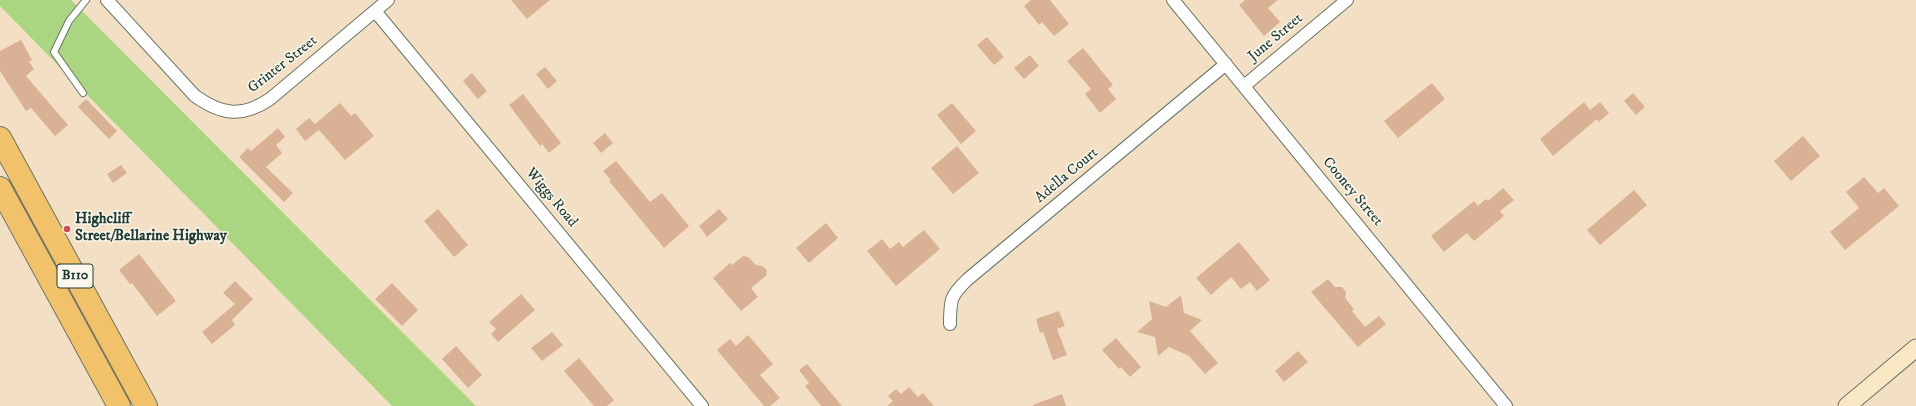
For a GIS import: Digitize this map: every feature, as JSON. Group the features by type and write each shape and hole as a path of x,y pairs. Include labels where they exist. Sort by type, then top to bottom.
{"highway":[{"name":"B110","path":"0,138 146,406"},
{"name":"B110","path":"0,188 119,406"}],"street":[{"name":"Grinter Street","path":"107,0 195,96 210,106 235,112 246,112 270,99 388,0"},
{"name":"Cooney Street","path":"1173,0 1506,406"},
{"name":"June Street","path":"1244,86 1347,0"},
{"name":"Wiggs Road","path":"375,10 702,406"},
{"name":"Adella Court","path":"950,324 950,304 954,292 1226,64"},
{"path":"1847,406 1916,348"}],"lane":[{"path":"83,93 54,52 69,21 86,0"}],"green space":[{"path":"0,0 71,0 476,406 392,406 0,6"}],"building":[{"path":"511,0 550,0 527,19"},
{"path":"1031,0 1050,0 1069,24 1054,36 1042,22 1039,25 1024,6"},
{"path":"1245,0 1278,0 1268,8 1280,22 1264,36 1239,5"},
{"path":"987,37 1004,57 994,65 977,45"},
{"path":"21,40 32,60 29,62 34,69 26,76 68,125 55,136 31,108 26,111 0,71 0,51"},
{"path":"1083,48 1113,85 1108,89 1116,99 1100,113 1085,94 1091,89 1067,61"},
{"path":"1030,55 1039,66 1024,79 1014,68"},
{"path":"545,67 557,81 548,89 536,74"},
{"path":"472,73 487,91 478,99 463,81"},
{"path":"1432,83 1445,99 1398,138 1384,121"},
{"path":"1633,93 1645,107 1636,115 1624,101"},
{"path":"523,94 561,143 549,153 542,144 540,146 509,105"},
{"path":"86,99 117,131 109,139 78,107"},
{"path":"1584,102 1590,110 1600,102 1609,113 1599,122 1597,119 1553,156 1540,139"},
{"path":"340,103 351,116 355,113 374,136 345,160 319,130 305,141 296,129 309,118 315,124"},
{"path":"952,103 976,131 961,144 937,115"},
{"path":"278,128 285,137 276,145 282,153 266,167 293,193 284,202 239,157 248,148 251,151"},
{"path":"605,133 613,143 601,153 593,143"},
{"path":"1803,136 1820,156 1791,181 1774,161"},
{"path":"957,146 979,173 953,194 931,168"},
{"path":"616,161 650,202 662,193 689,226 664,248 609,181 611,180 603,171"},
{"path":"121,165 127,173 113,183 107,174"},
{"path":"1864,177 1878,193 1884,188 1899,206 1845,250 1830,232 1859,208 1846,192"},
{"path":"1503,188 1514,200 1500,211 1504,216 1474,241 1467,233 1444,252 1431,236 1474,201 1478,206 1486,199 1488,201"},
{"path":"1634,190 1647,205 1600,245 1587,230"},
{"path":"438,209 468,245 454,257 424,221"},
{"path":"719,209 728,219 707,237 699,226"},
{"path":"826,223 838,238 809,263 796,248"},
{"path":"924,230 940,249 896,286 867,251 882,239 890,249 899,242 903,247"},
{"path":"1239,242 1270,280 1257,291 1250,282 1241,289 1231,277 1211,295 1196,278"},
{"path":"139,254 176,301 157,316 132,283 130,284 119,270"},
{"path":"743,256 748,257 756,265 762,266 767,270 766,276 751,288 758,297 741,311 713,278 730,263 732,265"},
{"path":"1328,279 1335,287 1342,287 1346,292 1345,298 1354,309 1352,311 1365,327 1379,316 1386,324 1358,347 1311,292"},
{"path":"235,281 253,299 232,320 235,325 212,344 202,332 235,304 223,293"},
{"path":"392,283 418,310 402,326 375,299"},
{"path":"521,294 535,310 498,342 491,334 496,329 489,322"},
{"path":"1181,295 1184,313 1202,320 1190,331 1218,363 1205,374 1189,356 1169,347 1158,356 1155,337 1137,332 1152,319 1149,301 1166,307"},
{"path":"1059,311 1065,326 1057,329 1067,355 1053,360 1043,332 1040,333 1036,319"},
{"path":"552,332 563,345 542,361 531,348"},
{"path":"748,335 773,364 760,375 780,398 770,406 764,406 717,350 730,339 736,346"},
{"path":"1116,338 1141,367 1130,377 1121,367 1119,369 1102,350"},
{"path":"456,346 482,375 468,388 442,359"},
{"path":"1298,351 1308,362 1284,382 1275,371"},
{"path":"579,358 614,400 607,406 594,406 564,371"},
{"path":"807,364 842,406 821,406 805,386 809,383 799,370"},
{"path":"909,387 918,397 923,393 934,406 887,406 893,401 888,396 896,389 901,394"},
{"path":"1062,394 1066,406 1033,406 1033,405"}],"place":[{"name":"Highcliff Street/Bellarine Highway","path":"67,229"}]}
